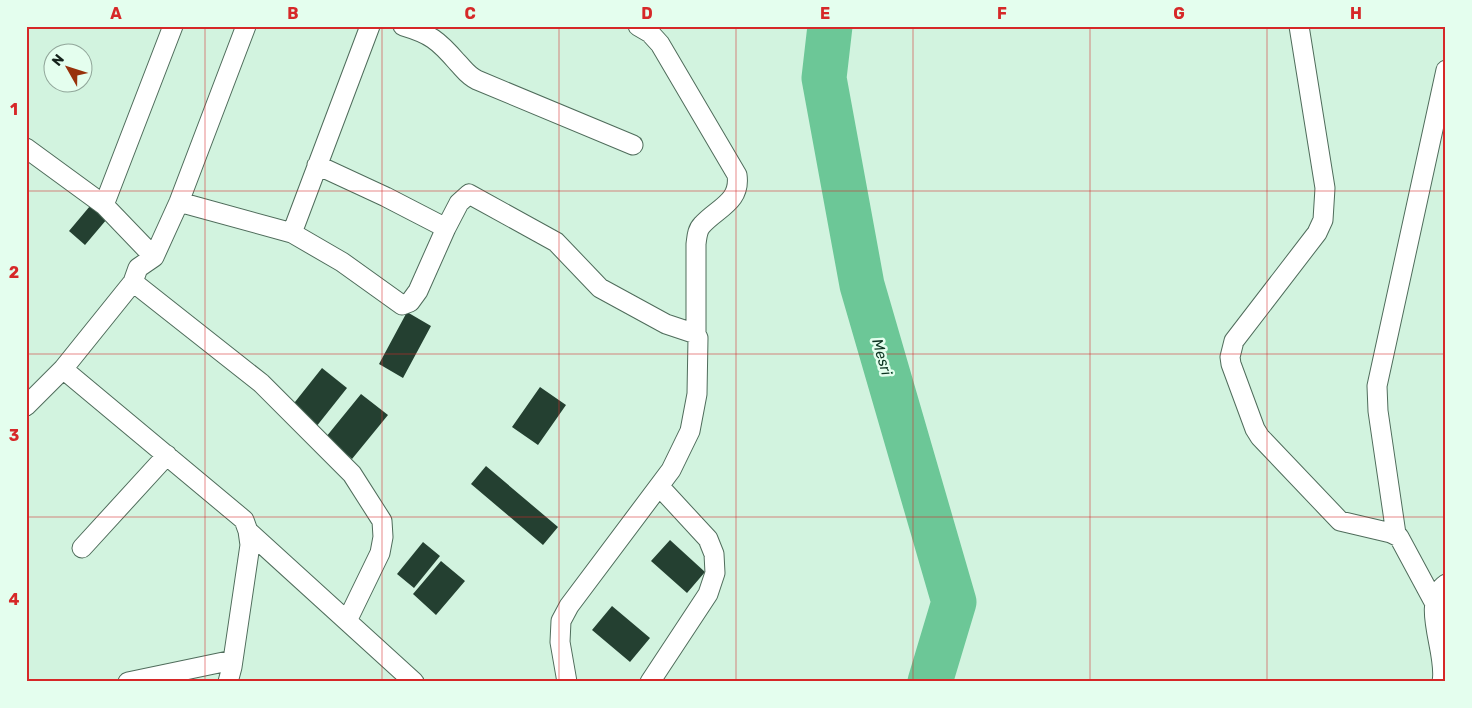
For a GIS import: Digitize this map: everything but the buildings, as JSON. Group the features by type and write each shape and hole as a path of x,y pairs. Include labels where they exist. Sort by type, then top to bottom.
{"street":[{"path":"104,205 173,26"},
{"path":"26,406 63,369 133,282 138,268 154,257 179,202 246,26"},
{"path":"292,233 370,26"},
{"path":"403,26 431,36 447,50 467,75 633,145"},
{"path":"567,682 560,642 561,622 568,606 671,470 690,432 697,394 697,233 701,225 729,202 735,194 738,185 737,175 660,44 638,26"},
{"path":"1300,26 1325,188 1323,220 1317,233 1234,341 1230,357 1231,364 1255,429 1260,437 1336,517 1345,523 1396,534"},
{"path":"1434,602 1402,541 1396,534 1378,411 1377,386 1446,70"},
{"path":"26,148 104,205 154,257"},
{"path":"317,165 386,197 446,228"},
{"path":"179,202 292,233 342,262 402,305 410,302 418,291 459,203 469,194 556,242 600,288 666,324 696,334"},
{"path":"133,282 260,383 352,474 382,521 383,537 380,553 347,620"},
{"path":"63,369 244,520 250,545 229,681"},
{"path":"82,548 166,455"},
{"path":"650,682 708,594 715,572 714,554 708,539 659,486"},
{"path":"248,531 414,682"},
{"path":"1442,682 1444,664 1433,609 1441,587 1446,584"},
{"path":"128,682 233,660"}],"waterway":[{"name":"Mesri","path":"830,26 824,78 862,285 954,602 930,682"}]}
